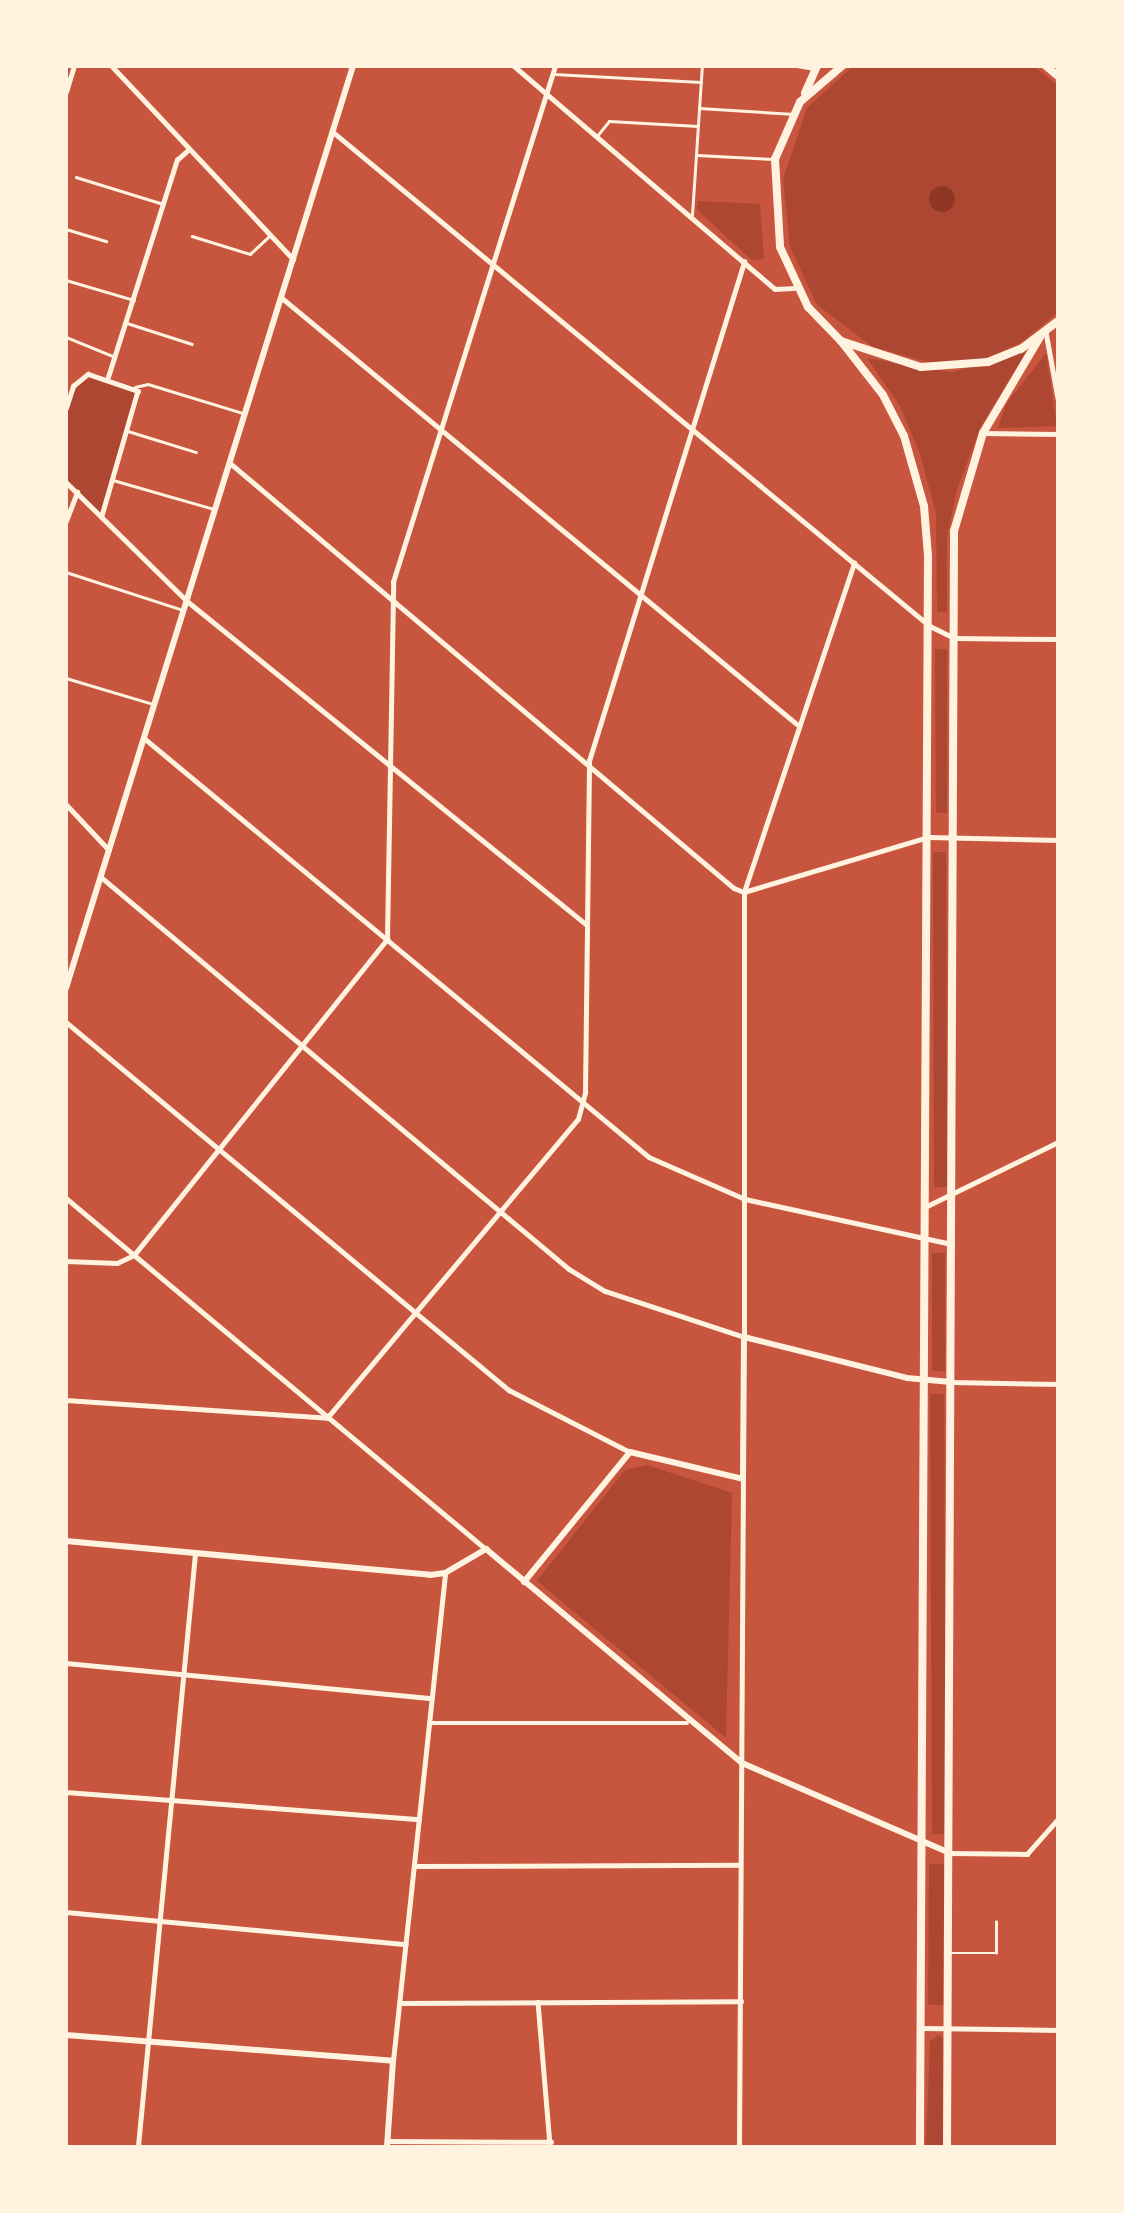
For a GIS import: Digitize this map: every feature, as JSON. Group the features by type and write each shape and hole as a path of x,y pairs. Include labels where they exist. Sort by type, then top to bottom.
{"main road":[{"path":"800,102 829,71 842,66"},
{"path":"1046,66 1058,76"},
{"path":"817,68 775,159 775,224 796,288 883,395 911,457 924,506 930,626 926,1842 920,2147"},
{"path":"947,2147 954,1194 954,531 983,433 1043,335 1058,321"},
{"path":"841,341 876,356 941,367 988,362 1043,335"}],"street":[{"path":"66,92 75,66"},
{"path":"112,66 187,151 268,237 293,259"},
{"path":"67,983 353,66"},
{"path":"514,66 692,215 775,289 796,288"},
{"path":"66,1261 117,1263 134,1255 387,939 390,598 555,66"},
{"path":"332,132 494,262 930,626 955,638 1058,639"},
{"path":"108,377 177,160 187,151"},
{"path":"327,1418 500,1212 582,1107 589,761 690,428 744,262"},
{"path":"282,298 640,597 797,724"},
{"path":"1043,335 1058,398"},
{"path":"66,408 69,387 88,374 108,377 135,387 139,399 102,516"},
{"path":"983,433 1058,434"},
{"path":"229,463 744,892"},
{"path":"66,482 186,600 389,770 587,925"},
{"path":"66,521 77,492"},
{"path":"739,2147 745,1199 744,892 797,724 854,563"},
{"path":"144,738 387,939 582,1107 664,1166 745,1199 953,1244"},
{"path":"66,804 109,850"},
{"path":"744,892 929,837 1058,840"},
{"path":"101,877 500,1212 605,1291 744,1337 926,1380 1058,1384"},
{"path":"66,1022 526,1403 630,1452 743,1479"},
{"path":"927,1206 1058,1142"},
{"path":"66,1198 486,1549 687,1723 742,1763 950,1853 1027,1854 1058,1819"},
{"path":"66,1400 327,1418"},
{"path":"524,1582 630,1452"},
{"path":"66,1541 195,1554 445,1573 486,1549"},
{"path":"138,2147 195,1554"},
{"path":"445,1573 393,2061 387,2144 550,2145 538,2002"},
{"path":"66,1662 432,1698"},
{"path":"429,1723 687,1723"},
{"path":"66,1792 419,1819"},
{"path":"415,1866 740,1865"},
{"path":"66,1912 405,1944"},
{"path":"400,2003 741,2001"},
{"path":"922,2028 1058,2030"},
{"path":"66,2035 393,2061"}],"lane":[{"path":"692,215 702,66"},
{"path":"797,66 817,68"},
{"path":"552,74 701,82"},
{"path":"699,108 794,114"},
{"path":"596,136 609,121 698,126"},
{"path":"697,155 775,159"},
{"path":"76,177 163,204"},
{"path":"66,229 106,241"},
{"path":"192,236 250,254 268,237"},
{"path":"66,279 134,300"},
{"path":"127,323 192,344"},
{"path":"66,337 115,357"},
{"path":"135,387 145,384 245,413"},
{"path":"128,431 196,452"},
{"path":"113,480 215,510"},
{"path":"66,496 73,499"},
{"path":"66,572 183,610"},
{"path":"66,678 153,704"},
{"path":"948,1953 996,1954 996,1922"}],"shaded area":[{"path":"852,67 1035,67 1057,85 1057,313 1022,342 984,359 931,363 873,347 817,305 790,247 783,179 807,108"},
{"path":"942,186 951,190 955,199 951,208 942,212 933,208 929,199 933,190"},
{"path":"698,201 760,204 764,259 752,260 697,210"},
{"path":"1026,352 980,428 957,490 947,536 947,612 937,612 936,513 920,454 900,406 867,358 952,372"},
{"path":"1046,353 1057,426 998,428 1006,404"},
{"path":"94,374 135,387 139,399 102,516 67,482 66,408 82,376"},
{"path":"935,649 947,649 947,813 936,813"},
{"path":"933,852 946,852 947,1187 934,1187"},
{"path":"932,1253 945,1253 945,1371 932,1371"},
{"path":"930,1394 944,1394 946,1834 932,1834"},
{"path":"647,1465 732,1493 726,1738 537,1581 625,1470"},
{"path":"929,1864 947,1864 945,2005 928,2005"},
{"path":"939,2035 945,2040 944,2146 926,2146 930,2041"}]}
